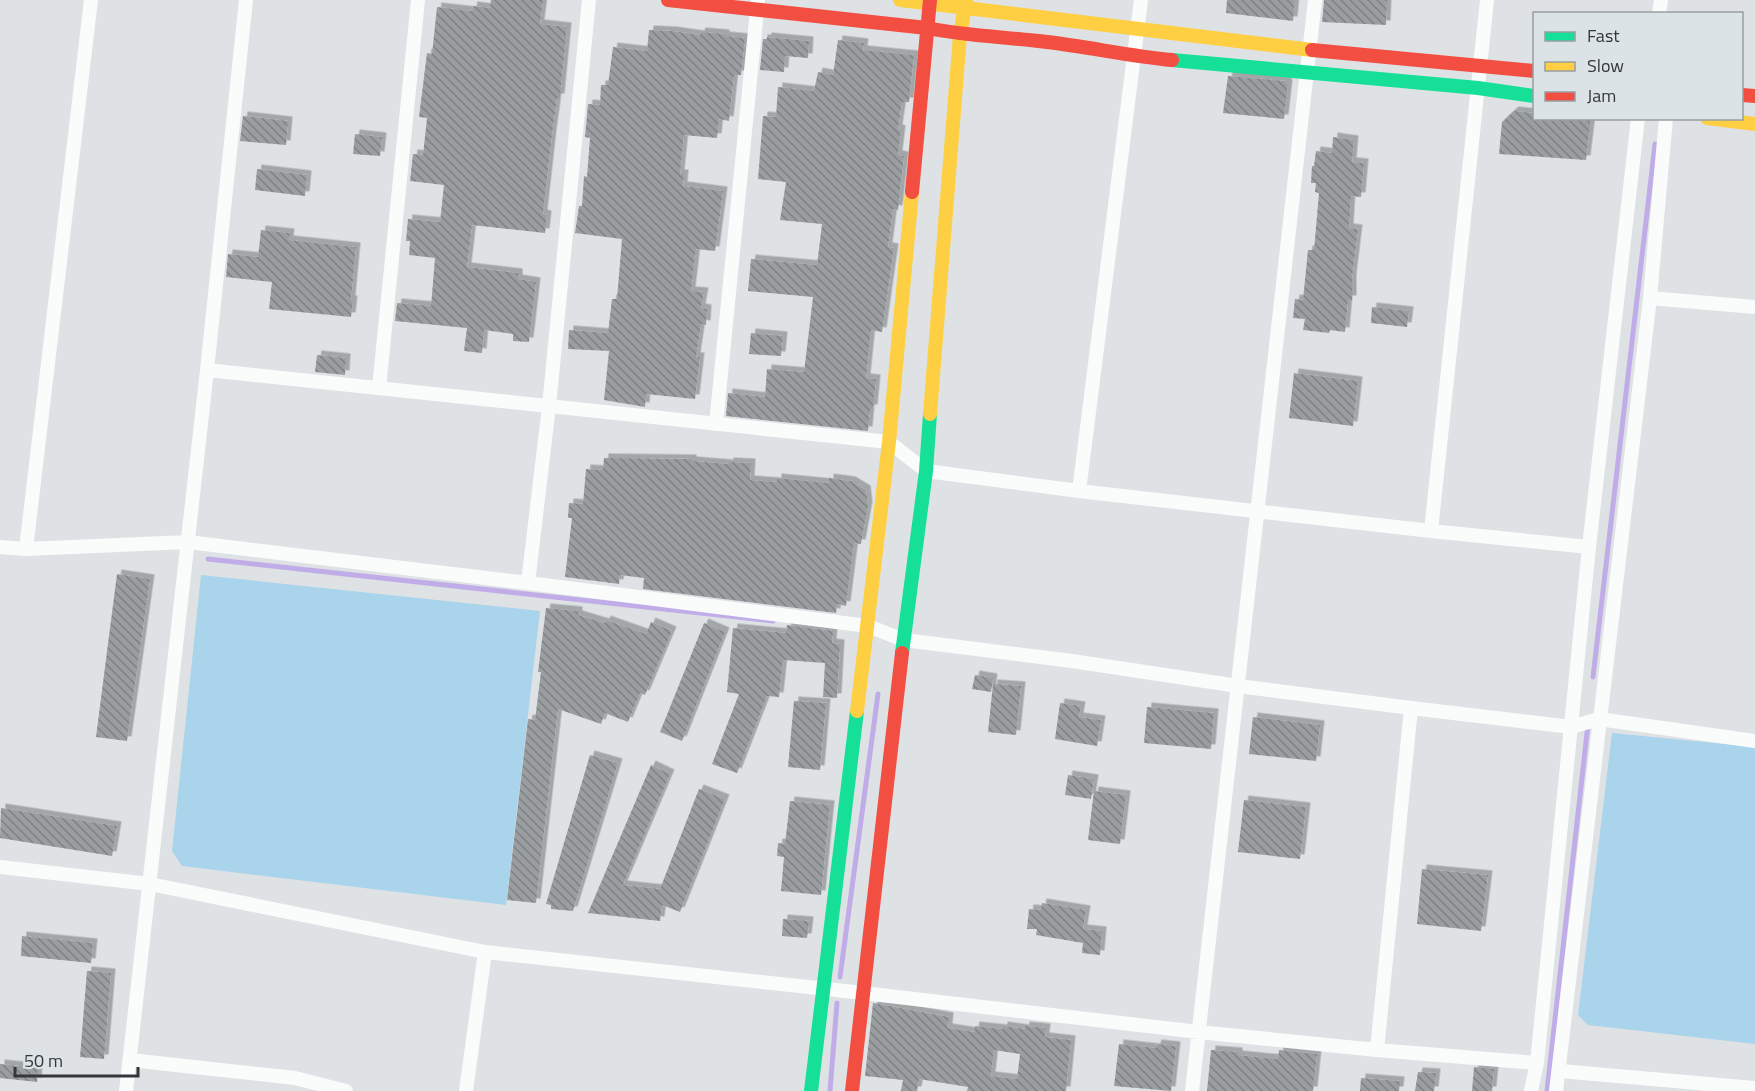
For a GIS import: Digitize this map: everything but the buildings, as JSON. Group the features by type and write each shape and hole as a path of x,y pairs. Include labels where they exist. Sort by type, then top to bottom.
{"street":[{"path":"26,549 91,0"},
{"path":"126,1091 246,0"},
{"path":"379,388 418,0"},
{"path":"528,583 549,406 589,0"},
{"path":"668,0 758,4 927,28 960,35 1047,42 1134,56 1478,88 1533,96"},
{"path":"900,0 965,4 1309,50 1533,71"},
{"path":"1079,491 1141,0"},
{"path":"1192,1091 1315,0"},
{"path":"1431,531 1486,0"},
{"path":"811,1091 889,442 930,2"},
{"path":"716,424 758,4"},
{"path":"852,1091 904,640 926,471 960,35 965,4"},
{"path":"1531,1091 1537,1063 1589,546 1638,120"},
{"path":"1556,1091 1650,298 1666,120"},
{"path":"1723,120 1755,124"},
{"path":"1650,298 1755,307"},
{"path":"207,370 889,442 926,471 1079,491 1431,531 1589,546"},
{"path":"0,547 26,549 188,542 868,626 904,640 1411,708 1571,727 1599,719 1755,741"},
{"path":"1377,1050 1411,708"},
{"path":"0,867 150,884 485,952 1199,1032 1537,1063"},
{"path":"466,1091 485,952"},
{"path":"130,1060 346,1091"},
{"path":"1560,1071 1719,1087 1755,1088"}],"shaded area":[{"path":"201,575 540,611 506,905 182,866 172,851"},
{"path":"1612,733 1755,747 1755,1044 1588,1025 1578,1015"}],"waterway":[{"path":"1593,677 1655,144"},
{"path":"208,559 773,621"},
{"path":"840,977 878,694"},
{"path":"1547,1091 1588,724"},
{"path":"830,1091 837,1003"}],"traffic: fast":[{"path":"1172,60 1478,88 1533,96"},
{"path":"902,653 926,471 930,414"},
{"path":"811,1091 857,711"}],"traffic: slow":[{"path":"900,0 1312,50"},
{"path":"930,414 960,35 966,0"},
{"path":"1723,120 1755,124"},
{"path":"857,711 889,442 912,192"}],"traffic: jam":[{"path":"668,0 1047,42 1172,60"},
{"path":"912,192 930,0"},
{"path":"1312,50 1533,71"},
{"path":"1743,95 1755,96"},
{"path":"852,1091 902,653"}]}
